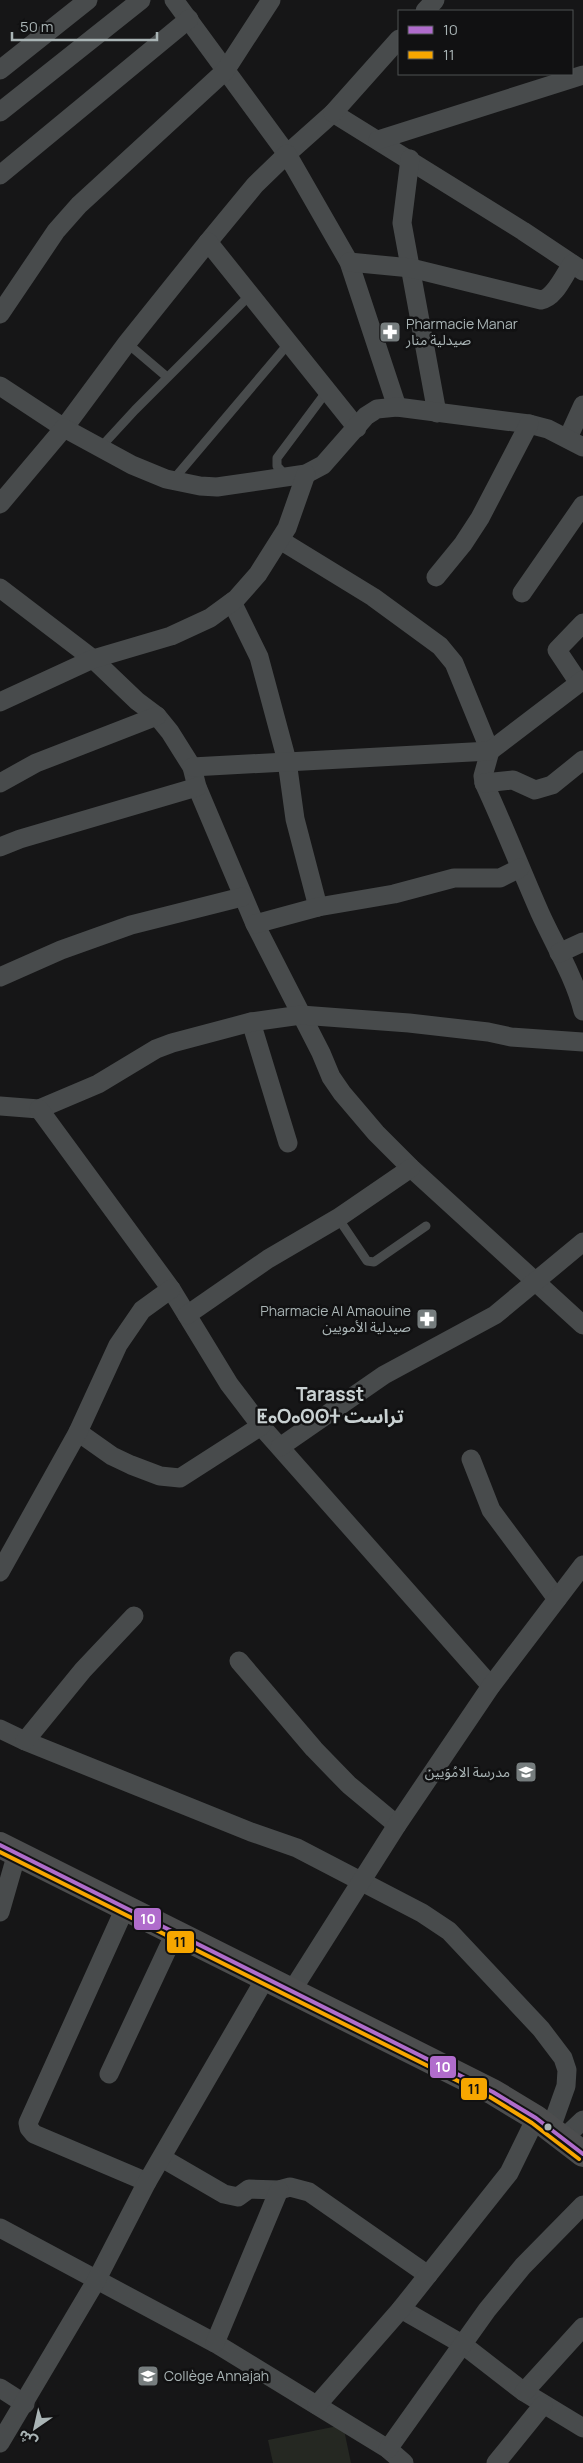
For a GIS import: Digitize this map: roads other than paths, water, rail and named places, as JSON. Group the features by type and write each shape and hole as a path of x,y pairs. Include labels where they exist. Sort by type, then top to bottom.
{"street":[{"path":"0,70 88,0"},
{"path":"0,112 141,0"},
{"path":"174,0 287,154 348,262 397,407"},
{"path":"2,308 56,231 79,205 225,71 271,0"},
{"path":"426,10 435,0"},
{"path":"0,175 189,19"},
{"path":"0,504 64,428 127,343 255,185 333,113 398,41"},
{"path":"378,140 582,80"},
{"path":"333,113 410,159 577,267 547,299 541,300 411,268 348,262"},
{"path":"410,159 402,223 437,413"},
{"path":"208,242 357,428"},
{"path":"0,386 64,428 132,465 172,480 217,487 306,474 323,465 366,416 377,409 397,407 529,424 548,429 576,442 583,405"},
{"path":"436,577 463,544 480,518 529,424"},
{"path":"0,702 94,659 172,636 210,618 232,602 258,574 287,528 306,474"},
{"path":"522,593 583,505"},
{"path":"280,540 373,597 440,646 454,664 490,751 483,776 484,783 520,868 559,954 568,969 583,1011"},
{"path":"0,588 94,659 137,701 157,716 170,732 192,767 197,787 242,897 322,1053 331,1077 342,1093 411,1168 582,1323"},
{"path":"232,602 259,657 287,761 295,819 318,907"},
{"path":"192,767 490,751 581,681 557,650 583,623"},
{"path":"0,783 36,763 157,716"},
{"path":"484,783 513,780 535,790 552,785 583,760"},
{"path":"0,847 20,839 197,787"},
{"path":"255,924 318,907 394,894 454,878 500,878 520,868"},
{"path":"0,977 61,950 131,925 242,897"},
{"path":"559,954 583,942"},
{"path":"0,1106 38,1109 98,1084 156,1049 186,1038 251,1022 301,1015 408,1023 488,1032 511,1037 583,1042"},
{"path":"251,1022 288,1143"},
{"path":"38,1109 171,1289 229,1384 261,1426 491,1686"},
{"path":"187,1315 268,1259 338,1218 411,1168"},
{"path":"280,1448 384,1375 495,1315 583,1242"},
{"path":"0,1572 78,1432 118,1345 142,1310 171,1289"},
{"path":"78,1432 112,1456 130,1465 160,1476 180,1478 261,1426"},
{"path":"471,1459 491,1510 557,1599"},
{"path":"291,1992 397,1825 491,1686 583,1565"},
{"path":"25,1741 83,1670 134,1616"},
{"path":"238,1661 314,1749 349,1785 397,1825"},
{"path":"0,1729 25,1741 251,1832 297,1848 361,1883 422,1913 454,1935 490,1977 553,2044 563,2058 567,2070 559,2134"},
{"path":"0,1912 9,1849 493,2092 559,2134"},
{"path":"125,1908 28,2123 29,2128 34,2134 147,2182"},
{"path":"109,2074 175,1933"},
{"path":"0,2443 25,2404 96,2281 147,2182 265,1979"},
{"path":"317,2405 401,2309 509,2174 559,2134 583,2120"},
{"path":"162,2158 224,2194 238,2197 249,2189 279,2190 290,2187 309,2192 428,2276"},
{"path":"215,2343 279,2190"},
{"path":"388,2449 462,2344 523,2266 583,2205"},
{"path":"0,2228 215,2343 388,2449 404,2463"},
{"path":"401,2309 462,2344 524,2392 583,2428"},
{"path":"524,2392 583,2327"},
{"path":"0,2388 25,2404"},
{"path":"496,2463 543,2404"}],"lane":[{"path":"100,448 167,377 250,294"},
{"path":"127,343 167,377"},
{"path":"172,480 289,343"},
{"path":"287,477 277,466 277,458 327,391"},
{"path":"338,1218 366,1261 374,1262 426,1226"}],"place":[{"name":"Pharmacie Manar صيدلية منار","path":"390,332"},
{"name":"Pharmacie Al Amaouine صيدلية الأمويين","path":"427,1319"},
{"name":"مدرسة الامُوَيين","path":"526,1772"},
{"name":"Collège Annajah","path":"148,2376"}],"district":[{"name":"Tarasst ⵟⴰⵔⴰⵙⵙⵜ تراست","path":"330,1405"}]}
